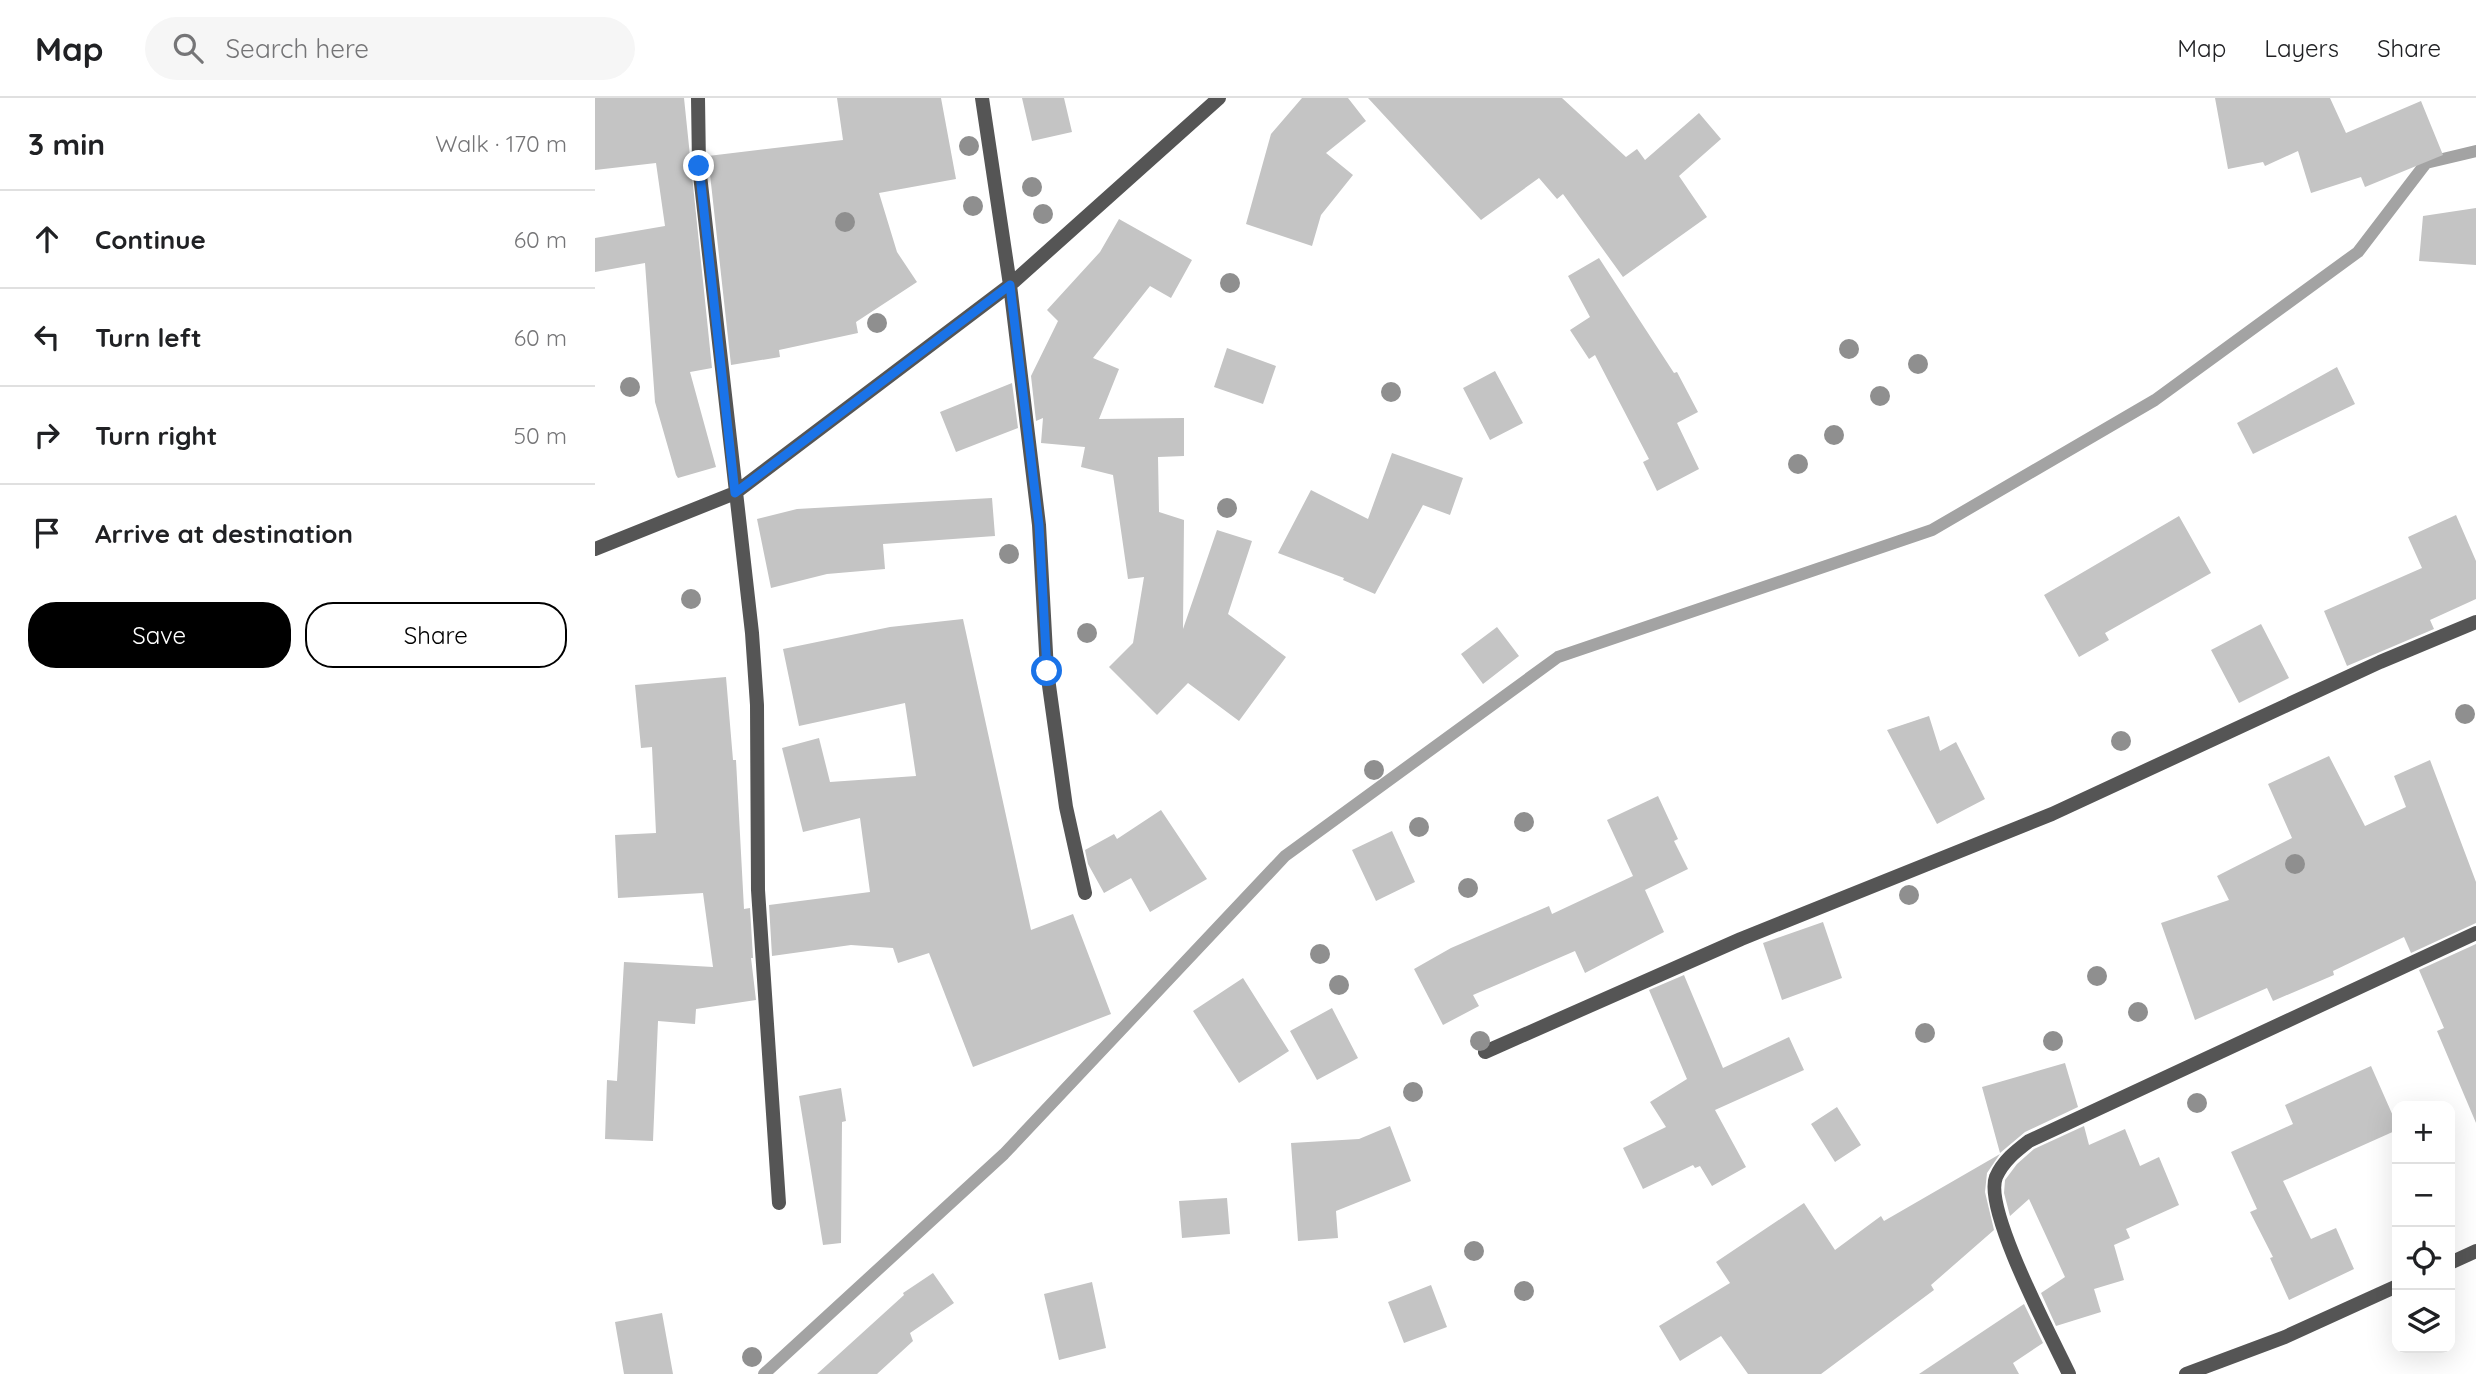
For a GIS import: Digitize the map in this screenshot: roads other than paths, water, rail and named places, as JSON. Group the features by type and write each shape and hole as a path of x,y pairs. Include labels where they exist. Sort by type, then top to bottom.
{"street":[{"path":"698,98 699,166 749,607 757,705 758,890 779,1203"},
{"path":"982,98 1010,285 1039,525 1047,671 1066,807 1085,893"},
{"path":"595,549 735,493 1010,285 1219,98"},
{"path":"1485,1052 1741,939 2052,814 2368,668 2476,622"},
{"path":"2069,1374 2006,1237 1997,1209 1995,1179 2010,1156 2029,1142 2476,933"},
{"path":"2455,1261 2476,1251"},
{"path":"2186,1374 2285,1337 2392,1288"}],"waterway":[{"path":"764,1374 1004,1154 1285,856 1558,657 1932,530 2155,400 2358,252 2426,163 2476,151"}]}
